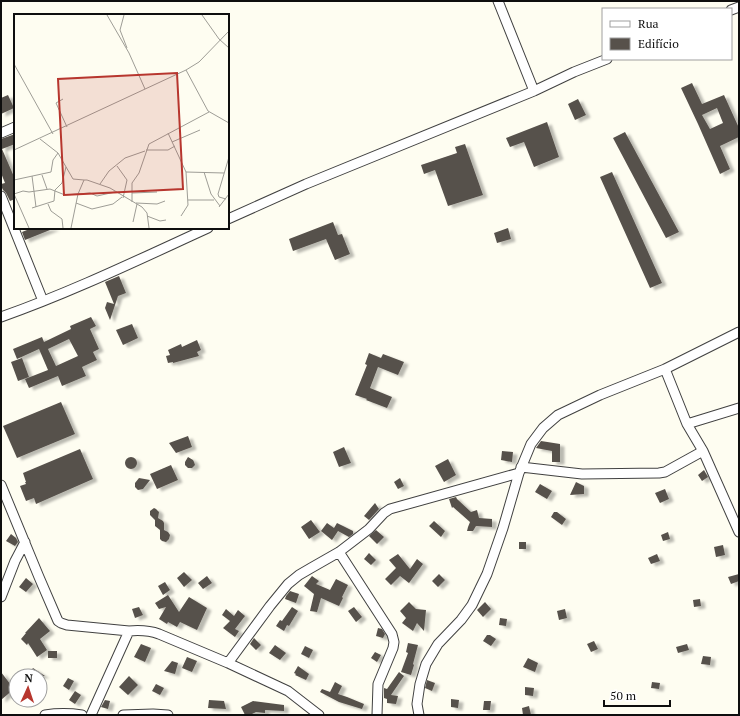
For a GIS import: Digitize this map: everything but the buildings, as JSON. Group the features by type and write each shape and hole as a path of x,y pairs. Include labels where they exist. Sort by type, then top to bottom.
{"street":[{"path":"498,1 534,91"},
{"path":"229,219 306,184 534,91 574,72 604,60"},
{"path":"1,133 14,127"},
{"path":"1,196 14,228"},
{"path":"14,229 43,301"},
{"path":"1,317 91,281 206,229"},
{"path":"419,715 417,704 420,684 426,664 438,644 461,620 472,605 487,574 503,528 520,470 531,444 543,428 558,415 600,395 665,369 739,332"},
{"path":"665,369 687,424 703,451 739,532"},
{"path":"687,424 739,408"},
{"path":"228,663 288,584 299,575 339,552 369,529 384,513 390,509 520,470 582,474 659,473 664,472 703,451"},
{"path":"1,485 58,621 67,625 129,631 148,630 228,663 288,691 318,715"},
{"path":"1,597 14,561 25,542"},
{"path":"339,552 392,634 394,642 378,684 377,715"},
{"path":"91,715 129,631"},
{"path":"45,715 68,713 82,715"},
{"path":"123,715 168,715"}]}
